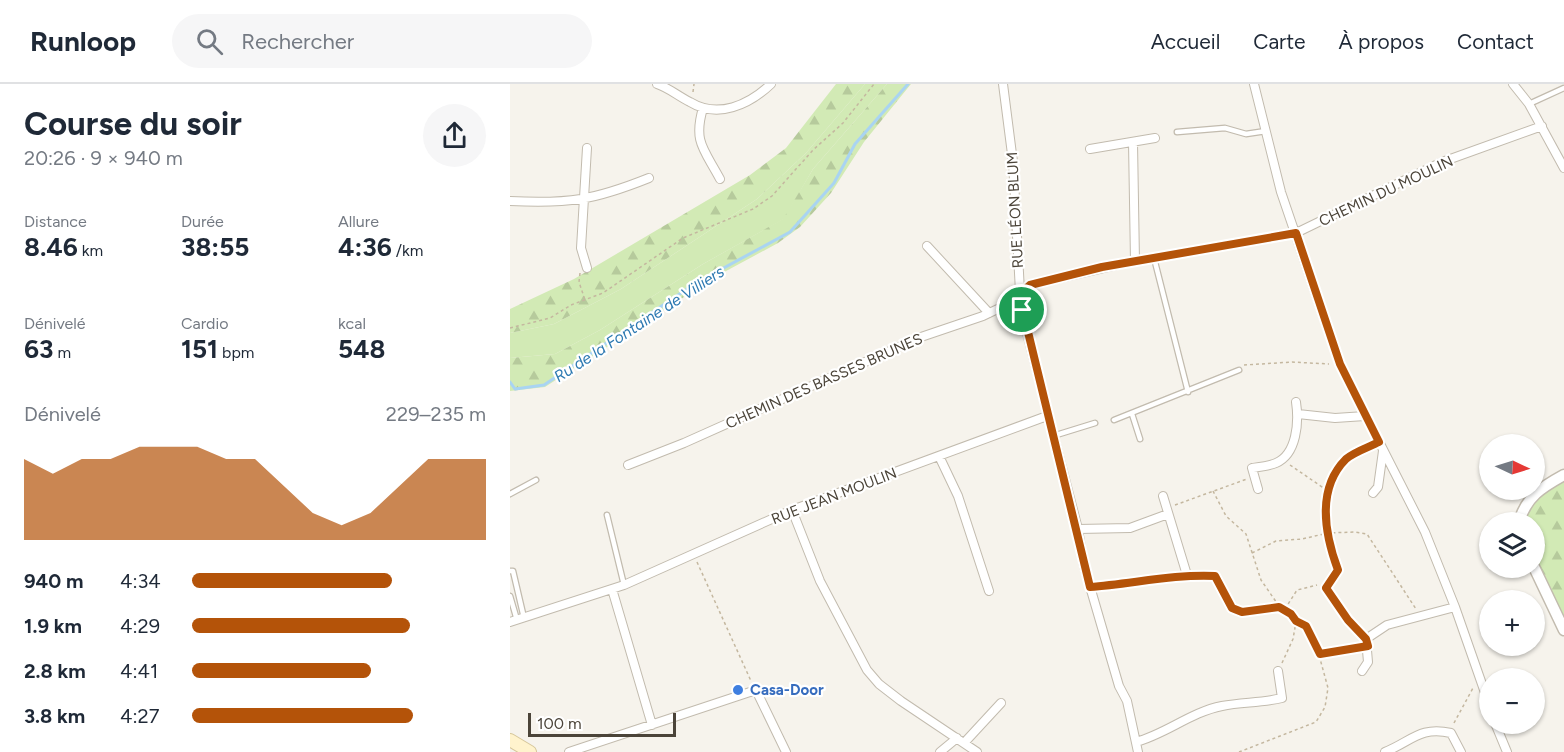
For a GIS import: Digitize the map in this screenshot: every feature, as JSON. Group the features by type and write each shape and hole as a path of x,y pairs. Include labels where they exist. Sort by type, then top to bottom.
{"main road":[{"path":"510,740 530,752"}],"street":[{"path":"657,84 710,110 734,109 771,84"},
{"name":"RUE LÉON BLUM","path":"1003,84 1013,162 1019,295 1047,416 1078,529 1090,587 1119,686 1127,701 1138,752"},
{"path":"1254,84 1281,192 1340,364 1425,532 1455,607 1479,679"},
{"path":"1514,84 1529,104 1564,168"},
{"path":"703,108 697,127 698,138 720,179"},
{"name":"CHEMIN DU MOULIN","path":"1019,295 1030,285 1135,261 1296,233 1442,162 1542,126"},
{"path":"1090,148 1155,138"},
{"path":"1133,142 1135,261"},
{"path":"587,148 581,248 587,268"},
{"path":"510,201 583,200 606,195 649,178"},
{"path":"927,246 989,313"},
{"name":"CHEMIN DES BASSES BRUNES","path":"628,465 684,443 921,337 989,313 1019,295"},
{"path":"1258,489 1252,468 1288,455 1298,414 1296,402"},
{"path":"1298,414 1335,418 1365,416"},
{"name":"RUE JEAN MOULIN","path":"517,620 624,585 792,510 1047,416"},
{"path":"1373,493 1378,487 1381,446"},
{"path":"939,456 958,496 989,591"},
{"path":"1523,512 1529,499 1538,490 1564,475"},
{"path":"1163,496 1187,575 1215,576"},
{"path":"792,510 820,581 867,670 879,684 901,701 977,752"},
{"path":"1078,529 1130,528 1167,511"},
{"path":"1338,570 1326,588 1348,620 1367,642 1368,662 1362,671"},
{"path":"1539,578 1564,630"},
{"path":"612,589 652,725"},
{"path":"1367,642 1387,625 1455,607"},
{"path":"1137,742 1152,738 1180,722 1221,706 1259,703 1282,698 1278,671"},
{"path":"569,752 756,690 786,752"},
{"path":"940,752 961,740 1001,703"},
{"path":"1385,752 1424,731 1435,729 1451,733 1461,752"},
{"path":"1500,734 1507,752"}],"lane":[{"path":"1529,104 1564,88"},
{"path":"1177,132 1225,128 1246,134 1267,130"},
{"path":"1154,257 1188,392"},
{"path":"1114,420 1239,370"},
{"path":"1132,414 1140,439"},
{"path":"1053,436 1095,423"},
{"path":"510,494 536,480"},
{"path":"607,515 624,585"},
{"path":"510,571 513,571 517,620"},
{"path":"510,596 517,620"}],"path":[{"path":"510,328 550,318 571,305 586,301 631,277 683,238 753,209 772,196 813,150 843,123 874,84"},
{"path":"586,301 579,278 580,272 587,268"},
{"path":"1338,570 1328,533 1325,503 1328,491 1334,475 1347,458 1381,446"},
{"path":"1282,459 1328,491"},
{"path":"1167,511 1253,476"},
{"path":"1213,491 1226,516 1246,534 1261,580 1279,607 1306,626 1320,654 1328,688 1325,707 1316,722 1239,752"},
{"path":"1252,553 1276,541 1302,539 1328,533 1367,534 1414,604 1419,618"},
{"path":"693,553 756,690"},
{"path":"1090,587 1187,575"},
{"path":"1215,576 1232,608 1242,612 1279,607"},
{"path":"1285,610 1297,590 1313,584 1326,588"},
{"path":"1278,671 1293,639 1296,621"},
{"path":"1320,654 1367,642"},
{"path":"1451,733 1456,718 1473,687 1479,683"}],"green space":[{"path":"836,84 865,84 806,153 757,199 621,289 554,324 510,333 510,309 574,279 750,175 786,148"},
{"path":"865,84 887,84 813,169 784,219 703,264 600,330 555,354 510,358 510,333 554,324 621,289 757,199 806,153"},
{"path":"887,84 911,84 864,142 831,193 800,227 778,243 715,277 545,387 510,391 510,358 555,354 600,330 703,264 783,219 813,169"},
{"path":"1564,474 1564,630 1539,578 1545,578 1545,512 1522,512 1534,500 1545,500 1545,490"}],"waterway":[{"name":"Ru de la Fontaine de Villiers","path":"510,382 515,389 544,385 696,283 790,232 834,183 855,144 908,84"}],"place":[{"name":"Casa-Door","path":"738,690"}],"route":[{"path":"1296,233 1340,364 1379,442 1347,458 1334,475 1325,503 1328,533 1338,570 1326,588 1348,620 1366,639 1368,646 1320,654 1306,626 1279,607 1242,612 1232,608 1215,576 1170,576 1152,581 1090,587 1078,529 1047,416 1022,310 1019,295 1030,285 1102,267 1296,233"}]}
